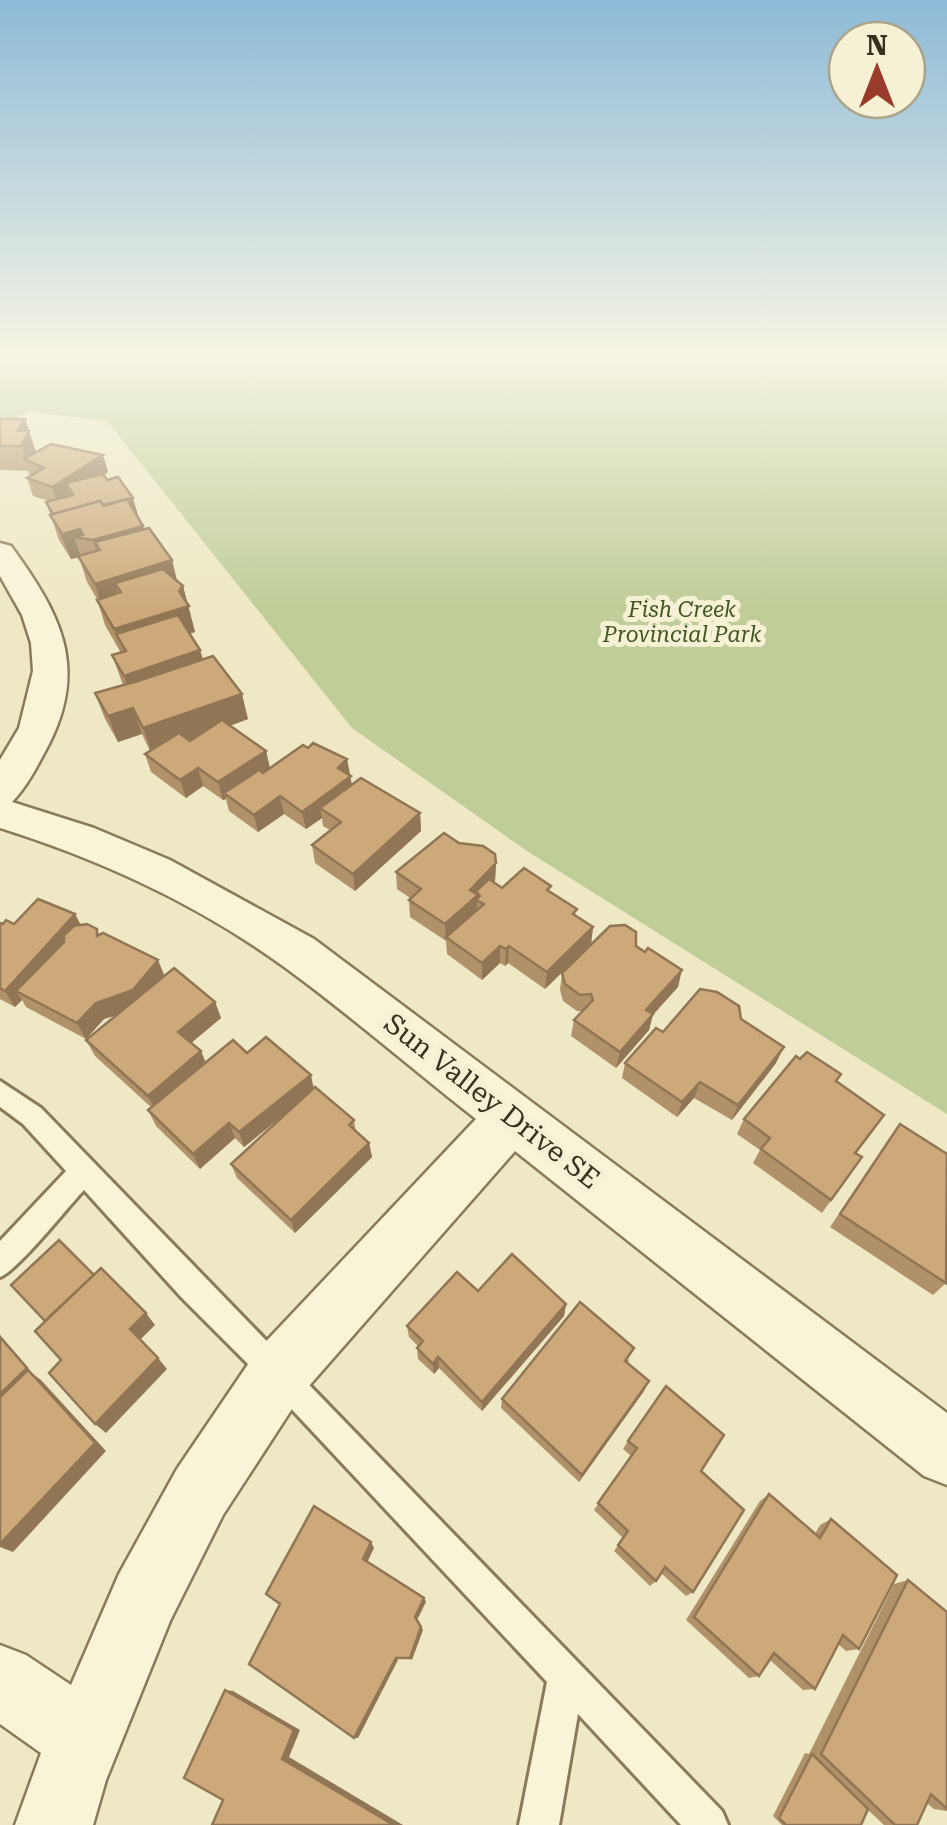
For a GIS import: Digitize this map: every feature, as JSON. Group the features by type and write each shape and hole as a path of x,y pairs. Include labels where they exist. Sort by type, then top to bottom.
{"street":[{"path":"0,553 38,606 52,652 45,710 34,737 0,791"},
{"name":"Sun Valley Drive SE","path":"0,814 115,853 224,904 298,952 947,1454"},
{"path":"54,1825 85,1738 144,1599 200,1492 279,1374 513,1116"},
{"path":"0,1681 85,1738"}],"lane":[{"path":"0,1092 32,1116 708,1825"},
{"path":"0,1263 38,1217 85,1171"},
{"path":"538,1825 566,1677"}],"green space":[{"name":"Fish Creek Provincial Park","path":"121,439 947,439 947,1114 527,851 352,728"}],"building":[{"path":"0,439 25,439 21,446 0,446"},
{"path":"51,444 103,455 52,487 27,478 44,468 24,459"},
{"path":"103,474 107,480 118,477 133,498 103,505 100,501 53,514 46,502 73,495 66,483"},
{"path":"127,499 143,526 93,540 74,537 83,535 80,529 62,534 50,515 100,501 104,506"},
{"path":"149,528 172,560 95,584 78,556 100,550 95,542"},
{"path":"163,569 183,586 179,591 189,606 114,629 97,600 121,592 115,583"},
{"path":"178,615 200,650 124,676 112,655 126,651 116,634"},
{"path":"213,656 242,694 143,728 133,708 108,716 95,693 138,681"},
{"path":"222,720 266,751 218,782 198,768 180,780 145,754 179,733 190,741"},
{"path":"313,743 347,759 338,768 351,776 302,812 280,796 254,815 224,793 259,770 263,773 303,745 308,748"},
{"path":"361,778 420,813 353,874 312,845 341,822 320,808"},
{"path":"444,833 459,843 483,846 495,854 496,863 470,890 478,895 445,924 409,900 421,889 396,872"},
{"path":"524,868 551,886 547,890 577,909 573,914 593,927 547,972 509,946 500,946 482,963 446,937 484,904 476,900 480,896 476,891 489,879 502,888"},
{"path":"38,899 75,914 5,991 0,988 0,923 6,920 14,924"},
{"path":"87,924 97,929 97,936 103,933 158,960 133,990 96,1003 77,1023 16,991 64,942 64,935 74,926"},
{"path":"625,925 636,932 636,946 645,952 648,948 682,970 646,1010 653,1014 620,1052 574,1020 593,1000 591,994 580,995 565,984 562,973 610,926"},
{"path":"174,968 215,1002 178,1032 201,1051 148,1096 86,1040"},
{"path":"700,989 717,992 739,1006 741,1019 784,1047 738,1105 700,1082 682,1102 625,1063 656,1028 663,1032"},
{"path":"266,1037 311,1075 239,1132 229,1123 193,1154 148,1110 233,1040 247,1053"},
{"path":"807,1052 841,1074 836,1081 884,1115 855,1153 862,1157 831,1200 761,1149 770,1138 744,1119 796,1056 800,1059"},
{"path":"315,1087 354,1120 349,1125 369,1143 291,1220 231,1164"},
{"path":"900,1124 947,1154 946,1283 840,1214"},
{"path":"59,1240 94,1275 45,1321 11,1285"},
{"path":"512,1254 566,1304 482,1402 438,1357 433,1364 417,1348 423,1341 407,1326 457,1272 478,1291"},
{"path":"101,1268 146,1313 130,1329 158,1358 95,1424 49,1373 61,1360 35,1331"},
{"path":"580,1302 634,1348 625,1361 649,1381 582,1475 502,1399"},
{"path":"0,1337 27,1368 0,1394"},
{"path":"28,1370 95,1443 0,1544 0,1397"},
{"path":"666,1386 724,1435 701,1471 744,1510 693,1592 665,1567 656,1581 618,1545 628,1531 598,1503 637,1448 628,1441"},
{"path":"769,1494 820,1538 831,1519 897,1575 859,1649 843,1635 815,1689 774,1653 759,1676 694,1617"},
{"path":"314,1506 371,1542 363,1559 424,1598 415,1617 421,1627 410,1658 396,1658 354,1738 249,1664 280,1604 266,1594"},
{"path":"908,1580 947,1612 947,1809 931,1794 917,1825 895,1825 821,1754"},
{"path":"225,1690 294,1730 282,1759 394,1825 212,1825 223,1800 184,1778"},
{"path":"812,1754 868,1809 861,1825 786,1825 779,1818"}]}
